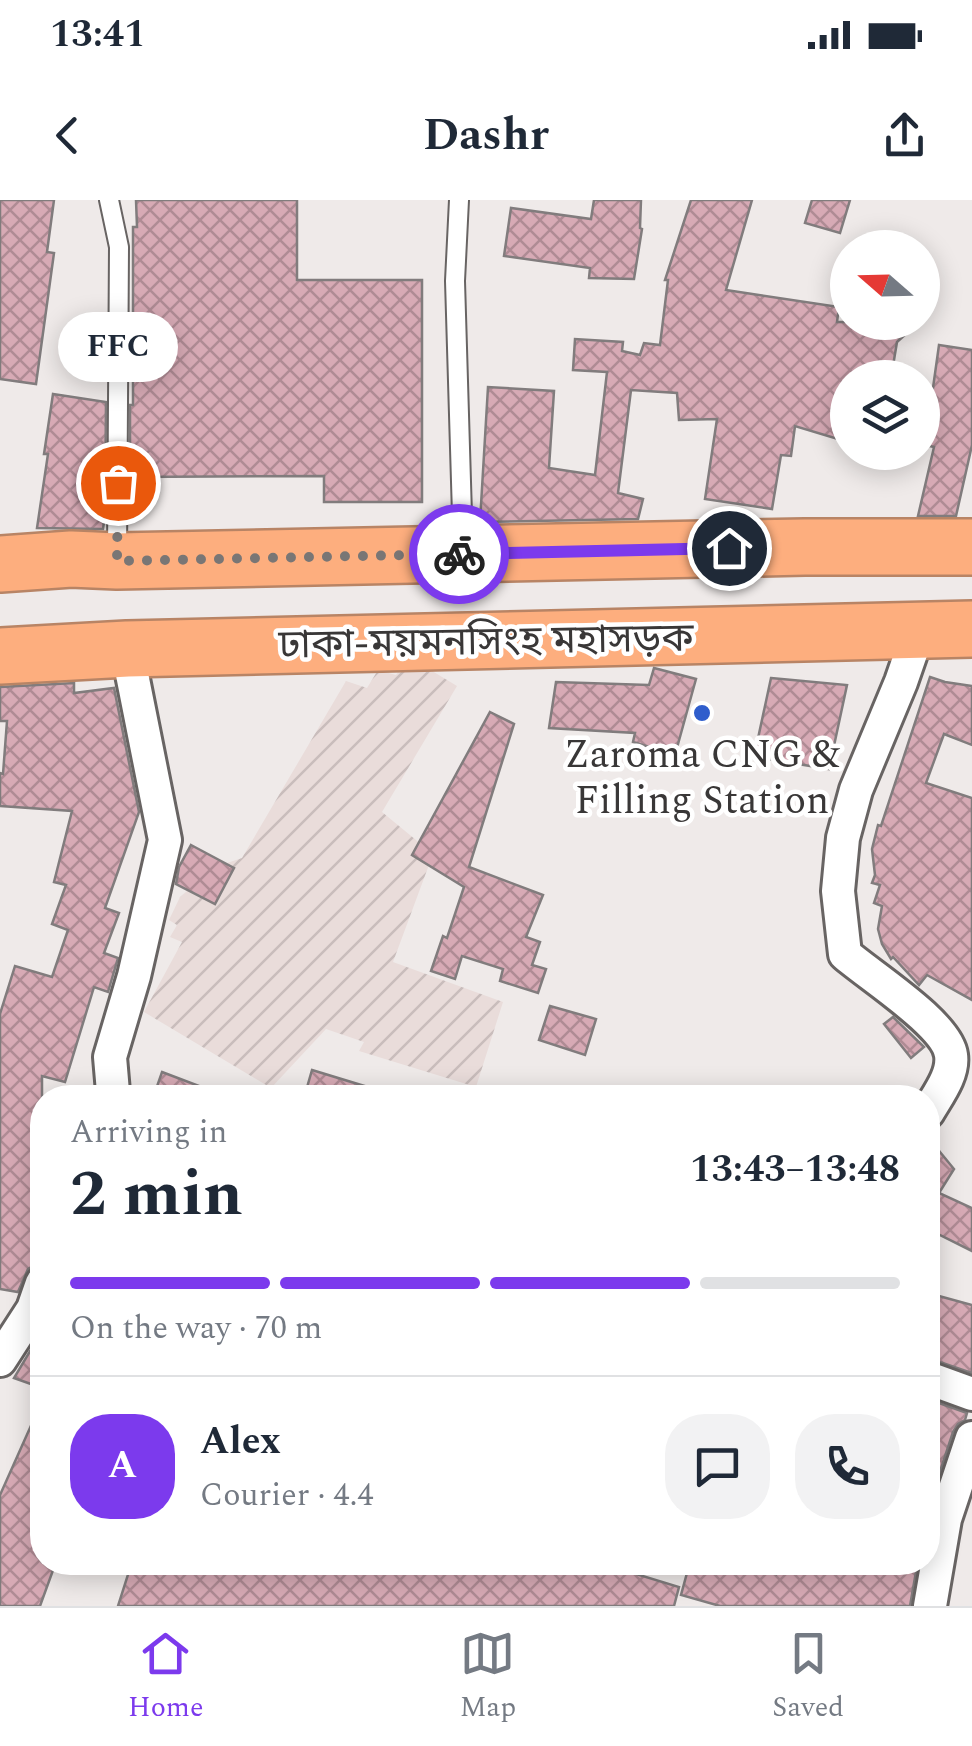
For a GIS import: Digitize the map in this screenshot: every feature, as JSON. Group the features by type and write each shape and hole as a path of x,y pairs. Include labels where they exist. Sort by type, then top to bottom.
{"highway":[{"path":"0,564 972,547"},
{"name":"ঢাকা-ময়মনসিংহ মহাসড়ক","path":"0,656 128,649 946,629"}],"street":[{"path":"940,1090 951,1069 952,1051 922,1012 845,954 838,891 843,838 856,790 900,682 946,629"},
{"path":"112,1085 110,1057 134,976 165,840 128,649"},
{"path":"0,1360 30,1315"},
{"path":"940,1382 972,1394"},
{"path":"940,1548 945,1519 972,1438"},
{"path":"930,1606 935,1575"}],"lane":[{"path":"109,200 119,247 117,561"},
{"path":"459,200 454,282 463,554"}],"shaded area":[{"path":"409,657 457,686 382,812 433,854 393,962 503,1002 477,1085 359,1051 364,1042 326,1029 274,1085 266,1085 144,1012 182,942 170,937 177,925 169,920 180,897 215,867 242,858 346,681 367,688 378,670 396,675"}],"building":[{"path":"0,200 54,200 47,252 54,253 36,384 0,379"},
{"path":"136,200 297,200 297,280 422,280 422,502 324,502 324,476 130,477"},
{"path":"594,200 641,200 642,229 634,279 589,278 590,268 504,256 511,208 591,219"},
{"path":"691,200 752,200 726,290 830,306 830,340 899,340 894,360 830,360 830,437 795,426 791,456 781,455 772,509 705,499 717,419 679,420 677,393 631,390 618,493 643,499 638,519 480,522 488,387 554,391 549,468 595,475 607,372 573,370 575,339 623,342 622,351 640,355 644,343 660,345 665,280"},
{"path":"812,200 850,200 841,230 805,223"},
{"path":"939,345 972,350 972,445 956,516 918,516 929,470 940,470 940,360 937,360"},
{"path":"53,394 106,402 103,529 37,528"},
{"path":"654,668 696,679 675,755 633,742 635,733 549,728 556,682 649,685"},
{"path":"930,677 972,686 972,745 944,734 926,783 972,798 972,1000 927,975 919,985 891,959 878,929 882,906 874,903 880,885 872,883 872,849"},
{"path":"771,678 847,685 829,769 754,757"},
{"path":"74,683 74,693 114,688 139,812 105,908 119,913 104,953 118,958 108,992 94,987 65,1082 42,1076 42,1085 30,1085 30,1268 18,1292 0,1289 0,1014 15,966 52,977 68,930 52,924 66,885 54,882 72,811 0,806 7,721 0,721 0,687"},
{"path":"490,712 514,724 469,867 543,895 526,937 540,942 532,965 546,969 538,993 500,981 503,969 462,956 455,979 431,971 464,887 412,855"},
{"path":"191,845 234,868 215,904 176,884 179,867"},
{"path":"550,1006 596,1019 585,1055 539,1040"},
{"path":"893,1017 924,1047 911,1058 884,1024"},
{"path":"312,1070 361,1085 308,1085"},
{"path":"162,1072 196,1085 158,1085"},
{"path":"940,1152 954,1169 940,1191"},
{"path":"940,1193 972,1208 972,1251 940,1235"},
{"path":"940,1296 972,1305 972,1373 940,1362"},
{"path":"30,1351 30,1384 14,1378"},
{"path":"940,1403 967,1413 953,1432 940,1472"},
{"path":"30,1428 30,1575 51,1575 40,1606 0,1606 0,1495"},
{"path":"128,1575 640,1575 679,1587 674,1606 118,1606"},
{"path":"686,1575 915,1575 910,1606 720,1606 681,1595"}],"way so far":[{"path":"118,483 117,561 459,554"}],"place":[{"name":"FFC","path":"118,483"},
{"name":"Zaroma CNG & Filling Station","path":"702,713"}],"route":[{"path":"459,554 729,548"}]}
